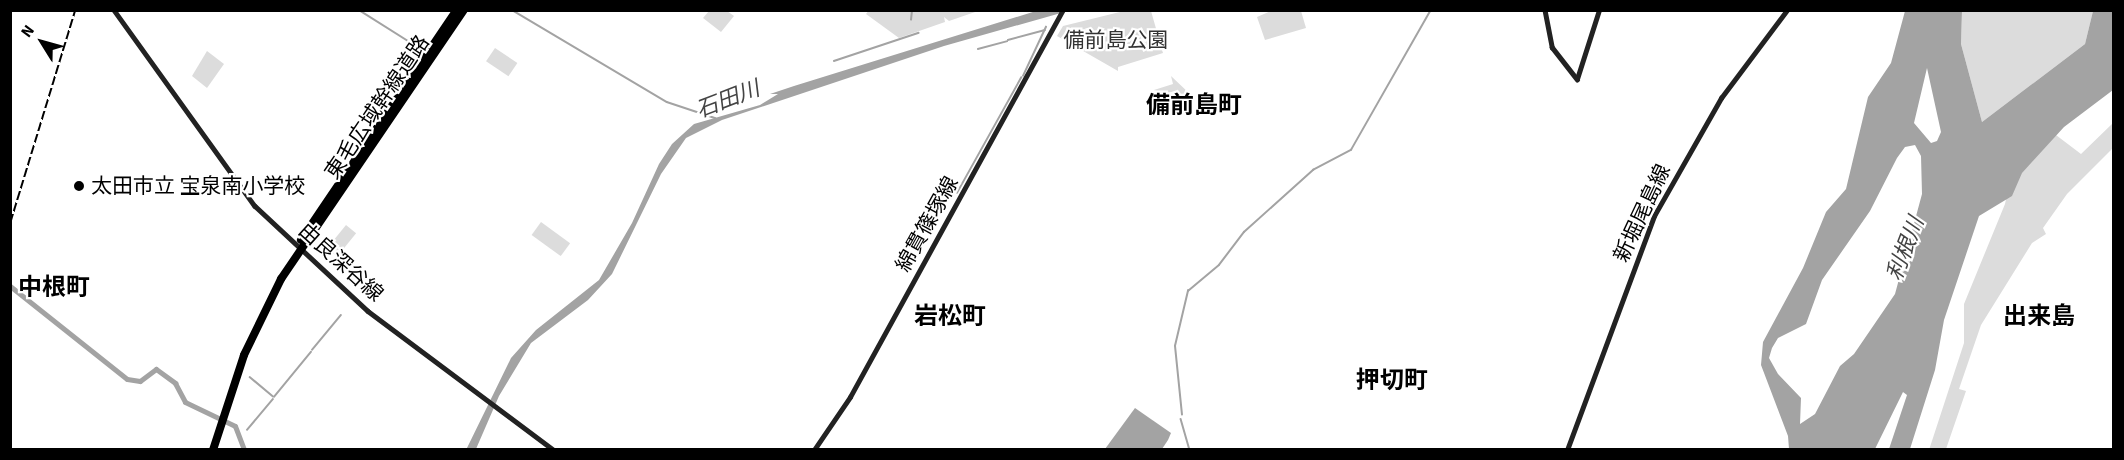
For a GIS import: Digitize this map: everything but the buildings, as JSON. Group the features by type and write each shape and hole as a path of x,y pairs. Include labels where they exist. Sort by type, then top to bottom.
{"highway":[{"name":"東毛広域幹線道路","path":"211,450 254,325 300,247 457,10"},
{"name":"東毛広域幹線道路","path":"300,247 464,10"}],"main road":[{"name":"由良深谷線","path":"114,10 255,206 368,311 554,450"},
{"name":"綿貫篠塚線","path":"814,450 850,397 1063,10"},
{"path":"1545,10 1552,47 1577,79 1599,10"},
{"name":"新堀尾島線","path":"1567,450 1654,216 1721,98 1786,10"}],"green space":[{"path":"869,10 978,11 949,21 944,17 945,22 899,38 866,14"},
{"name":"備前島公園","path":"1128,10 1151,11 1163,53 1118,67 1118,71 1057,36 1063,26"},
{"path":"1273,10 1301,11 1306,28 1265,40 1257,17"},
{"path":"709,11 727,11 734,16 721,32 703,18"},
{"path":"1962,11 2093,11 2085,44 1982,122 1961,44"},
{"path":"495,48 517,63 508,76 486,61"},
{"path":"207,51 224,64 207,88 192,76"},
{"path":"1171,76 1191,95 1182,103 1154,90 1173,84"},
{"path":"2113,123 2113,148 2067,194 2043,228 2046,234 2032,243 1981,325 1959,389 1966,391 1946,449 1929,450 1964,343 1964,304 2005,204 2010,180 2052,132 2081,154"},
{"path":"541,222 570,243 561,256 532,235"},
{"path":"346,225 356,233 337,256 327,248"}],"shaded area":[{"path":"1036,11 1068,11 944,46 722,120 686,138 661,174 612,274 588,300 531,343 499,396 476,449 466,450 511,358 536,330 599,280 632,223 659,164 672,144 694,124 760,105 778,94 770,94 794,86"},
{"path":"1905,11 1962,11 1961,44 1982,122 2085,44 2093,11 2113,11 2113,90 2064,127 2022,173 2012,196 1979,216 1944,320 1935,370 1910,449 1889,449 1907,395 1903,392 1875,449 1789,449 1788,436 1761,365 1763,342 1803,268 1826,212 1846,189 1868,97 1891,63","holes":["1927,68 1941,132 1937,141 1931,143 1914,123","1915,145 1921,156 1922,194 1895,294 1854,354 1840,366 1815,414 1800,424 1801,398 1778,374 1769,358 1772,348 1778,338 1806,324 1822,280 1870,211 1897,158 1905,147"]},
{"path":"1135,408 1171,433 1162,449 1105,449"}],"waterway":[{"path":"359,10 424,51"},
{"name":"石田川","path":"512,10 667,102 715,118"},
{"path":"911,20 912,10"},
{"path":"1182,415 1175,346 1188,291 1219,265 1244,232 1313,170 1351,150 1431,10"},
{"path":"1023,76 1046,27"},
{"path":"1008,40 1045,30"},
{"path":"834,61 918,33"},
{"path":"978,49 1007,41"},
{"path":"957,193 1021,78"},
{"path":"10,286 127,379 140,381 156,369 175,383 185,402 235,426 244,450"},
{"path":"312,350 341,315"},
{"path":"274,397 311,352"},
{"path":"250,377 273,396"},
{"path":"247,430 273,399"},
{"path":"1181,419 1190,450"}],"railway":[{"path":"10,223 75,10"}],"place":[{"name":"太田市立 宝泉南小学校","path":"79,186"}],"district":[{"name":"備前島町","path":"1194,106"},
{"name":"中根町","path":"54,288"},
{"name":"岩松町","path":"950,317"},
{"name":"出来島","path":"2039,317"},
{"name":"押切町","path":"1392,381"}],"water label":[{"name":"利根川","path":"1906,249"}]}
